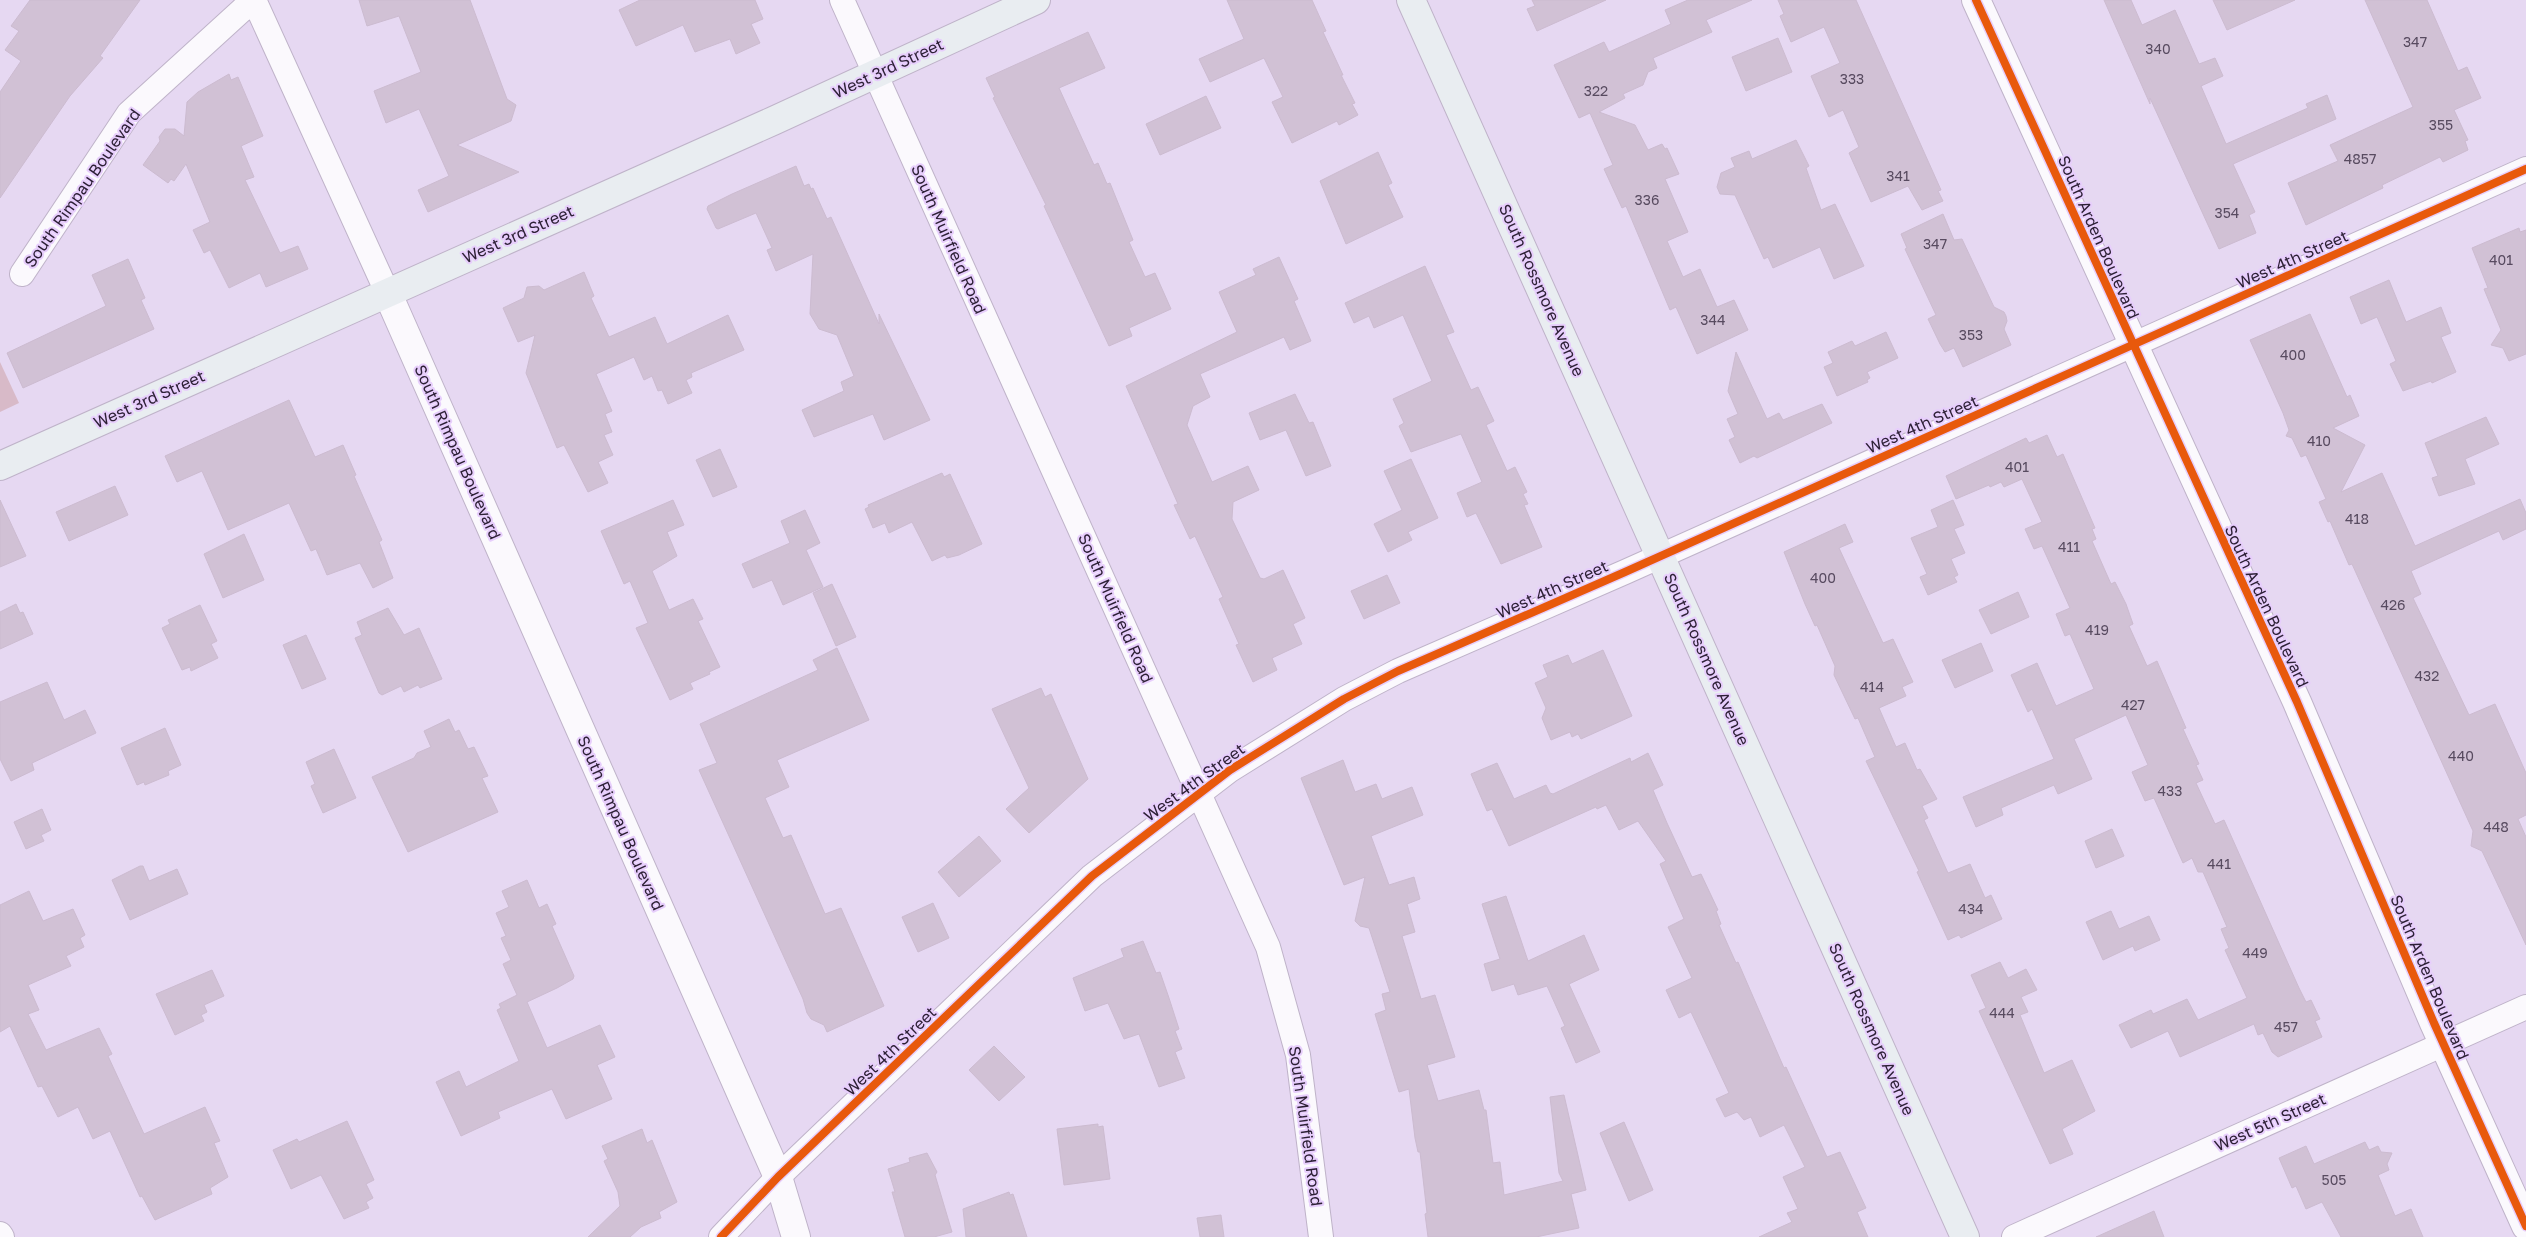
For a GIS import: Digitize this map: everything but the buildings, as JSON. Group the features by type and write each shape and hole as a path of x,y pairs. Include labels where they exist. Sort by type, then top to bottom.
{"main road":[{"name":"West 3rd Street","path":"0,466 1036,0"},
{"name":"South Rossmore Avenue","path":"1411,0 1965,1237"}],"street":[{"name":"South Muirfield Road","path":"842,0 1268,947 1298,1055 1321,1237"},
{"name":"South Arden Boulevard","path":"1976,0 2132,346 2297,702 2444,1045 2526,1226"},
{"name":"South Rimpau Boulevard","path":"22,274 129,113 242,10 255,2 387,292 778,1177 796,1237"},
{"name":"West 4th Street","path":"721,1237 778,1177 1092,876 1199,792 1290,731 1382,679 2526,169"},
{"name":"West 5th Street","path":"2014,1237 2526,1007"}],"shaded area":[{"path":"0,362 19,403 0,412"}],"cycle path":[{"path":"1976,0 2297,702 2434,1023 2526,1226"},
{"path":"721,1237 778,1177 1092,876 1230,770 1344,699 1398,671 1625,572 2526,169"}]}
